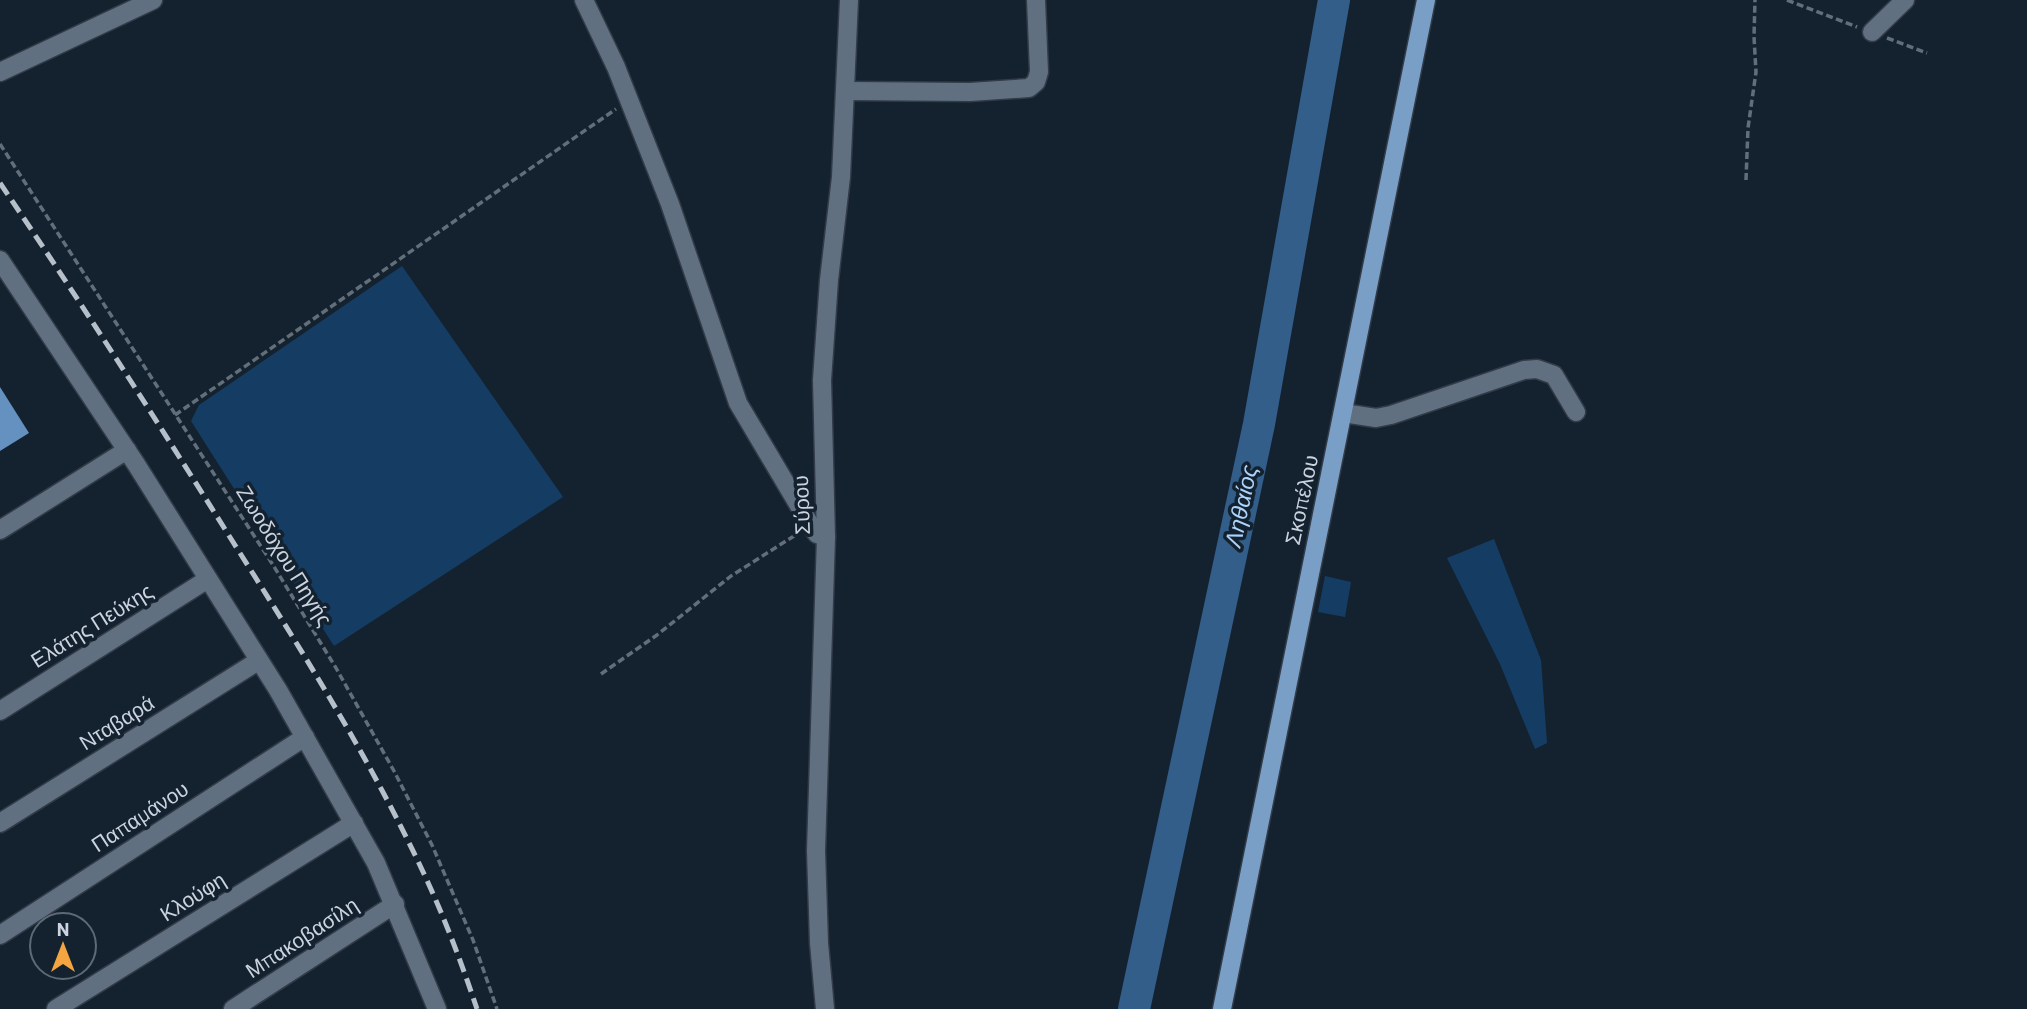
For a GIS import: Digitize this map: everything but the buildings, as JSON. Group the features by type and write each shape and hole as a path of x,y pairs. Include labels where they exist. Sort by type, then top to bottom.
{"main road":[{"name":"Σκοπέλου","path":"1222,1009 1426,0"}],"street":[{"path":"0,72 153,0"},
{"path":"584,0 629,100 676,220 738,403 811,526 817,534 826,537"},
{"name":"Σύρου","path":"825,1009 819,943 816,851 826,537 822,380 847,91 849,0"},
{"path":"847,91 970,92 1029,88 1036,82 1039,72 1036,0"},
{"path":"1872,33 1905,0"},
{"path":"0,260 127,450 278,690 376,863 438,1009"},
{"path":"1343,413 1376,418 1391,415 1513,373 1537,369 1554,375 1576,412"},
{"path":"0,530 127,450"},
{"name":"Ελάτης Πεύκης","path":"0,711 208,579"},
{"name":"Νταβαρά","path":"0,823 258,661"},
{"name":"Παπαμάνου","path":"0,935 305,737"},
{"name":"Κλούφη","path":"56,1009 354,823"},
{"name":"Μπακοβασίλη","path":"233,1009 395,904"}],"path":[{"path":"1746,180 1748,128 1756,72 1755,0"},
{"path":"175,415 629,100"},
{"name":"Ζωοδόχου Πηγής","path":"0,144 273,565 336,668 394,771 447,881 497,1009"},
{"path":"601,674 657,635 731,576 811,526"}],"shaded area":[{"path":"402,266 563,497 334,646 191,421 199,405"},
{"path":"1494,539 1541,660 1547,743 1535,749 1500,664 1447,558"},
{"path":"1325,576 1351,582 1345,617 1318,612"}],"waterway":[{"name":"Ληθαίος","path":"1134,1009 1259,424 1334,0"}],"railway":[{"path":"0,183 176,451 335,706 382,790 432,892 477,1009"}]}
